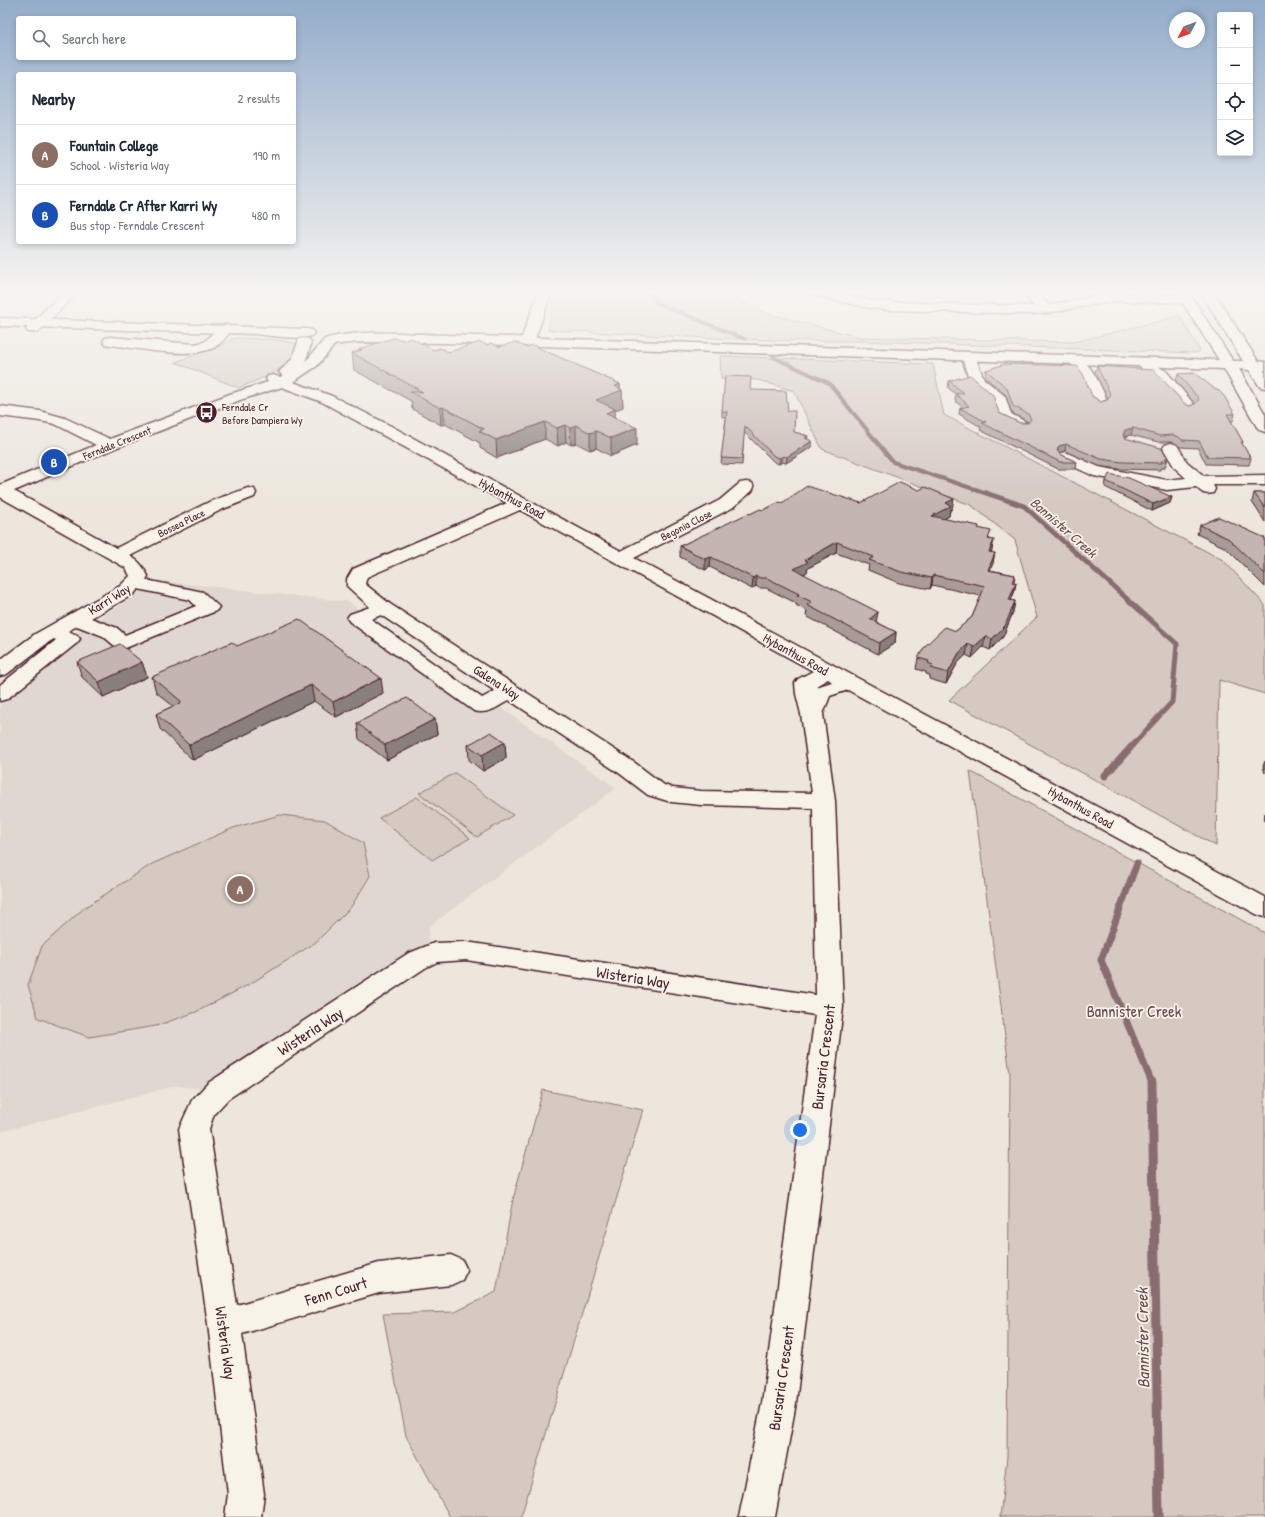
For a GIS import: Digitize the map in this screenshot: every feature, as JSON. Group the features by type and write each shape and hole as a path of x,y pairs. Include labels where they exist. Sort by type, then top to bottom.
{"street":[{"name":"Ferndale Crescent","path":"281,378 298,362"},
{"name":"Ferndale Crescent","path":"1,491 109,446 235,397 254,392 313,362"},
{"path":"970,362 976,381 1000,399 1004,416 1021,425"},
{"path":"1076,362 1090,379 1100,402"},
{"path":"1137,362 1226,362"},
{"path":"1144,362 1147,366 1161,374 1188,406"},
{"path":"1220,362 1258,363 1265,384"},
{"path":"1226,362 1265,427"},
{"name":"Hybanthus Road","path":"281,378 327,399 385,429 622,557 849,683 1265,908"},
{"path":"0,411 40,416 60,421 109,446"},
{"path":"1166,449 1181,465 1210,476"},
{"path":"1065,457 1094,471 1167,485 1210,476"},
{"path":"1163,473 1265,480"},
{"path":"1185,498 1207,489 1210,476"},
{"name":"Begonia Close","path":"622,557 726,504 746,487"},
{"name":"Karri Way","path":"0,670 42,638 127,590 139,576 134,565 115,556 1,491"},
{"name":"Bossea Place","path":"115,556 218,505 248,493"},
{"name":"Galena Way","path":"521,503 360,574 356,579 356,586 383,608 511,691 626,768 656,790 671,795 701,798 824,801"},
{"path":"76,619 110,632 123,643 209,607 196,596 134,583"},
{"path":"383,608 357,618 480,707 511,691"},
{"path":"0,694 70,639 52,632"},
{"name":"Bursaria Crescent","path":"757,1517 779,1403 830,1007 824,801 812,714 806,694 805,684 828,671"},
{"path":"812,714 821,692 849,683"},
{"name":"Wisteria Way","path":"244,1517 246,1494 224,1324 194,1129 202,1108 218,1091 416,961 434,953 466,951 830,1007"},
{"name":"Fenn Court","path":"224,1324 379,1278 451,1270"}],"shaded area":[{"path":"154,580 350,602 363,615 491,701 616,788 431,925 429,927 428,945 204,1089 175,1086 0,1132 0,691 30,661 147,588"}],"green space":[{"path":"175,362 290,362 272,374 239,388"},
{"name":"Bannister Creek","path":"720,362 874,362 933,364 944,415 1223,560 1265,605 1265,694 1219,680 1216,846 949,700 1037,617 1015,540 971,505 822,449 794,391 758,380 721,379"},
{"name":"Bannister Creek","path":"970,771 1265,933 1265,1517 1000,1517 1007,1457 1010,1074"},
{"path":"455,773 513,815 477,837 419,793"},
{"path":"417,797 470,838 432,860 379,818"},
{"path":"280,815 325,820 363,843 370,876 351,907 316,942 250,984 196,1012 156,1026 89,1037 38,1018 28,985 42,946 84,908 152,864 233,828"},
{"path":"543,1090 643,1110 521,1517 450,1517 406,1436 383,1314 455,1312 496,1292 513,1199"}],"building":[{"path":"368,362 570,362 620,384 615,386 622,390 596,400 615,409 606,413 637,428 611,438 596,431 590,433 576,425 570,428 565,425 557,428 545,422 496,440 479,431 484,429 443,407 440,408 410,392 423,392"},
{"path":"1005,364 1077,366 1083,374 1092,396 1101,402 1107,400 1111,396 1097,366 1154,370 1184,403 1189,406 1195,404 1199,399 1178,374 1194,373 1217,389 1224,396 1235,414 1227,414 1251,458 1208,457 1199,441 1182,440 1173,435 1160,436 1133,428 1125,430 1123,435 1125,438 1161,448 1168,458 1165,458 1167,461 1161,461 1162,463 1122,462 1101,459 1066,444 1059,446 1057,451 1077,462 1060,462 982,423 986,422 960,408 969,406 956,394 964,393 949,381 970,375 993,395 999,413 1020,423 1028,423 1031,419 1028,414 1013,406 1007,388 986,370"},
{"path":"725,376 751,377 750,390 786,391 788,411 795,411 794,432 808,436 805,438 812,441 787,457 783,456 780,458 774,456 745,426 742,459 721,458 727,412 722,411"},
{"path":"1109,474 1129,478 1172,497 1153,504 1106,481"},
{"path":"900,482 919,490 925,487 954,499 946,503 951,506 932,516 979,526 978,528 991,531 988,539 994,540 989,552 995,553 988,570 1015,575 1012,582 1016,583 1009,600 1015,601 1005,626 992,639 986,636 974,647 968,644 959,653 948,673 931,668 933,665 928,663 929,661 918,658 925,646 945,627 956,631 972,617 985,586 933,575 932,578 901,572 869,560 874,557 837,542 805,560 808,562 794,569 878,612 870,619 896,632 879,643 807,605 812,602 767,578 760,578 756,576 753,578 711,557 705,559 680,546 749,513 750,514 760,509 763,510 780,502 782,503 807,486 861,503"},
{"path":"1254,493 1265,493 1265,508"},
{"path":"1219,517 1265,538 1265,574 1229,539 1200,525"},
{"path":"299,619 381,678 333,702 311,685 189,745 156,714 182,702 152,677 232,642 237,646"},
{"path":"120,644 142,662 99,682 77,662"},
{"path":"407,698 435,719 385,745 357,723"},
{"path":"491,732 505,742 482,755 468,745"}],"waterway":[{"name":"Bannister Creek","path":"783,362 829,383 893,462 974,489"},
{"name":"Bannister Creek","path":"974,489 1024,506 1177,644 1172,702 1130,748"},
{"name":"Bannister Creek","path":"1105,776 1131,747"},
{"name":"Bannister Creek","path":"1137,863 1101,960 1152,1083"},
{"name":"Bannister Creek","path":"1152,1082 1159,1517"}],"place":[{"name":"Ferndale Cr Before Dampiera Wy","path":"207,413"},
{"name":"Ferndale Cr After Karri Wy","path":"54,462"},
{"name":"Fountain College","path":"240,889"}]}
